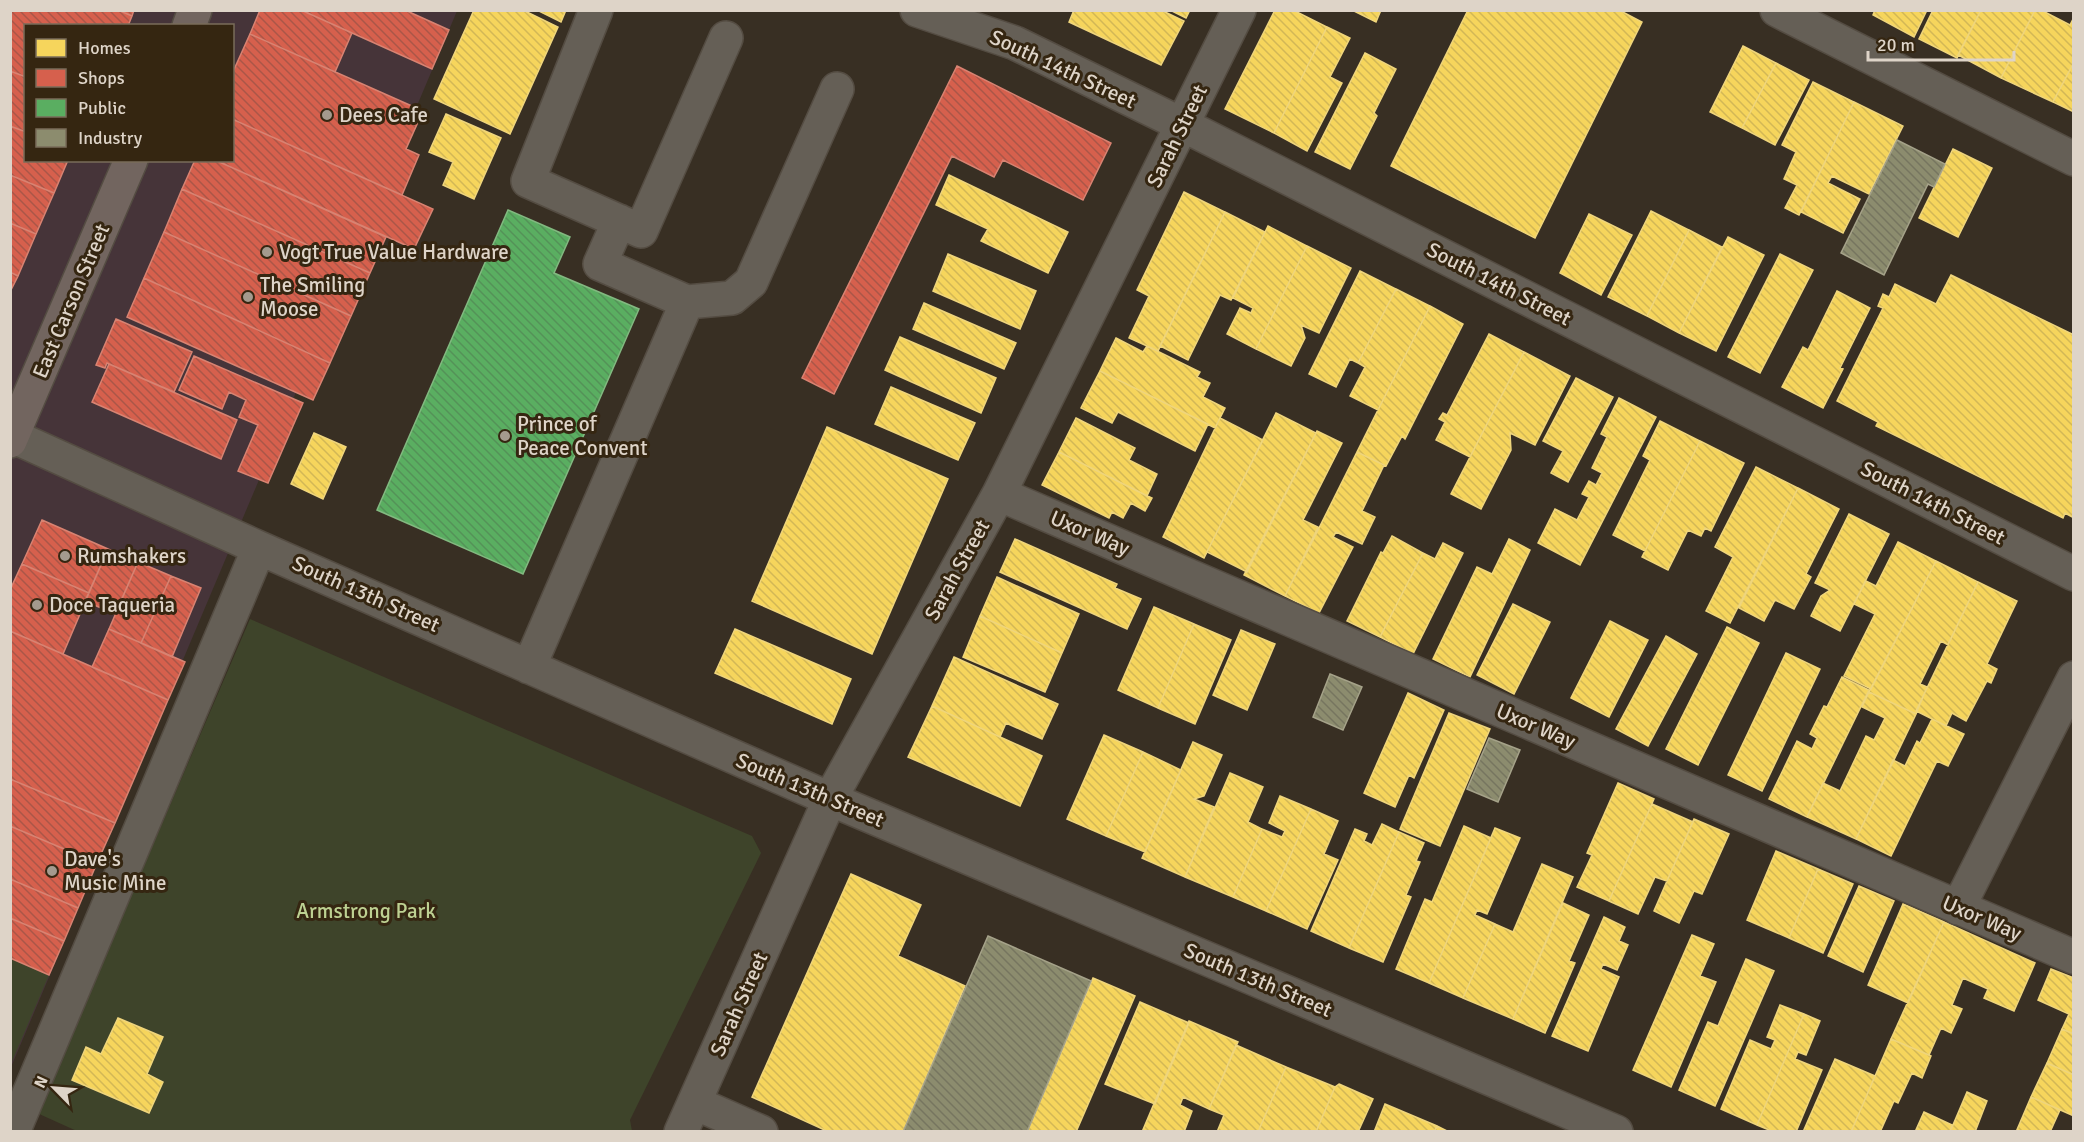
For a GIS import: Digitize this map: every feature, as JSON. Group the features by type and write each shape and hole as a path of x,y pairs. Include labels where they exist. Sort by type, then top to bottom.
{"main road":[{"name":"East Carson Street","path":"11,437 130,162"}],"street":[{"path":"596,10 528,181 641,231 726,38"},
{"name":"South 14th Street","path":"917,10 1015,43 1183,125 2073,574"},
{"name":"Sarah Street","path":"688,1117 830,799 999,494 1239,10"},
{"path":"1777,10 2073,159"},
{"path":"619,221 600,264 687,302 732,298 751,282 837,89"},
{"path":"529,667 687,302"},
{"name":"South 13th Street","path":"11,437 830,799 1616,1131"},
{"name":"Uxor Way","path":"999,494 2073,957"},
{"path":"13,1131 259,548"},
{"path":"1958,908 2073,678"},
{"path":"688,1117 761,1131"}],"shaded area":[{"path":"11,11 457,11 11,1067"}],"green space":[{"name":"Armstrong Park","path":"250,619 752,836 761,853 630,1120 632,1131 79,1132 37,1113 114,928 125,910"},
{"path":"11,958 49,975 11,1064"}],"building: Homes":[{"path":"474,10 523,10 558,27 510,134 434,99"},
{"path":"537,10 566,10 561,22"},
{"path":"1074,10 1161,10 1184,21 1161,65 1069,22"},
{"path":"1170,10 1190,10 1186,18"},
{"path":"1275,10 1293,10 1327,27 1274,133 1225,109"},
{"path":"1352,10 1381,10 1376,22"},
{"path":"1468,10 1619,10 1642,22 1535,238 1391,166"},
{"path":"1875,10 1927,10 1914,37 1873,15"},
{"path":"1933,10 1981,10 1957,58 1919,39"},
{"path":"1981,10 2035,10 2001,78 1958,55"},
{"path":"2035,10 2041,10 2070,25 2074,17 2074,62 2053,102 2001,78"},
{"path":"1327,27 1350,38 1330,77 1342,83 1307,151 1274,133"},
{"path":"1743,46 1776,63 1742,128 1710,112"},
{"path":"1365,53 1396,69 1374,113 1377,116 1350,169 1315,152"},
{"path":"2074,62 2074,112 2053,102"},
{"path":"1776,63 1809,80 1775,145 1742,128"},
{"path":"1813,82 1854,102 1799,215 1785,208 1797,185 1784,179 1796,152 1782,145"},
{"path":"1854,102 1903,126 1869,194 1832,176 1828,183 1860,199 1843,233 1801,212"},
{"path":"446,114 501,138 474,199 443,185 453,162 429,152"},
{"path":"1953,149 1992,168 1958,237 1919,218"},
{"path":"949,175 1068,232 1048,273 981,241 988,229 936,205"},
{"path":"1184,192 1225,212 1158,351 1129,338 1149,296 1137,290"},
{"path":"1651,211 1689,230 1647,316 1608,297"},
{"path":"1225,212 1265,232 1231,300 1220,295 1188,360 1160,346"},
{"path":"1589,214 1632,235 1601,295 1560,273"},
{"path":"1268,226 1307,246 1256,349 1227,334 1240,308 1251,313 1253,308 1233,298"},
{"path":"1689,230 1722,247 1679,333 1647,316"},
{"path":"1728,237 1764,255 1716,351 1679,333"},
{"path":"1307,246 1351,268 1319,333 1301,325 1305,338 1291,366 1256,349"},
{"path":"948,254 1036,291 1020,329 933,291"},
{"path":"1780,254 1813,270 1760,373 1728,357"},
{"path":"1360,271 1396,289 1358,363 1350,359 1336,387 1309,374"},
{"path":"1951,275 2074,335 2074,518 2065,513 2063,518 1876,426 1878,422 1837,401 1883,308 1878,306 1883,294 1889,297 1895,284 1936,304"},
{"path":"1396,289 1430,306 1378,410 1350,396 1365,367 1358,363"},
{"path":"1837,291 1870,308 1823,408 1782,387 1803,347 1808,350"},
{"path":"924,303 1016,343 1004,369 913,329"},
{"path":"1430,306 1463,324 1405,439 1402,436 1386,466 1357,452"},
{"path":"1489,334 1524,352 1470,457 1436,440 1445,422 1439,419 1443,413 1447,415"},
{"path":"900,337 996,378 981,413 885,370"},
{"path":"1116,338 1143,352 1147,346 1200,372 1197,377 1210,383 1203,397 1225,408 1215,428 1100,371"},
{"path":"1524,352 1570,376 1535,445 1510,433 1511,450 1481,509 1451,494"},
{"path":"1100,371 1208,424 1195,451 1118,412 1112,423 1081,408"},
{"path":"1576,378 1613,397 1568,482 1551,473 1563,451 1543,441"},
{"path":"891,387 975,423 958,460 875,424"},
{"path":"1619,398 1656,417 1580,565 1538,543 1555,509 1577,520 1589,497 1582,494 1589,481 1596,485 1602,473 1592,468 1607,437 1601,434"},
{"path":"1276,413 1316,433 1247,572 1207,552"},
{"path":"1076,418 1135,448 1129,460 1157,474 1147,496 1059,452"},
{"path":"1220,418 1263,440 1204,558 1163,537"},
{"path":"1660,421 1700,441 1645,551 1613,535 1650,460 1643,456"},
{"path":"827,427 948,479 872,654 752,601"},
{"path":"1317,431 1342,443 1303,520 1318,527 1285,596 1244,575"},
{"path":"314,433 346,447 323,499 291,484"},
{"path":"1700,441 1744,463 1711,531 1705,528 1701,536 1688,530 1668,570 1642,557"},
{"path":"1059,452 1152,498 1145,511 1131,503 1123,518 1112,512 1109,518 1042,485"},
{"path":"1357,452 1384,465 1362,511 1375,517 1362,544 1336,532 1333,537 1353,547 1319,613 1285,596"},
{"path":"1756,467 1798,488 1730,623 1706,611 1733,557 1715,547"},
{"path":"1798,488 1839,509 1806,574 1811,577 1794,609 1775,600 1764,621 1739,608"},
{"path":"1849,514 1889,534 1840,631 1811,616 1821,596 1830,590 1815,583"},
{"path":"1392,536 1423,553 1380,637 1347,621 1381,552 1383,553"},
{"path":"1015,539 1117,584 1115,588 1141,599 1127,629 1000,572"},
{"path":"1509,539 1530,550 1470,677 1433,659 1477,567 1492,574"},
{"path":"1898,542 1936,561 1871,689 1844,676 1875,614 1854,604 1866,581 1876,586"},
{"path":"1443,543 1463,553 1413,654 1380,637 1423,553 1435,559"},
{"path":"1936,561 1978,582 1948,645 1941,641 1920,684 1927,687 1916,714 1869,692"},
{"path":"997,577 1079,614 1062,653 980,616"},
{"path":"1978,582 2017,601 1987,664 1997,669 1991,683 1987,681 1966,721 1952,713 1946,726 1916,711"},
{"path":"1513,604 1550,622 1514,694 1477,675"},
{"path":"1154,607 1194,624 1158,708 1118,690"},
{"path":"980,616 1062,653 1045,692 963,657"},
{"path":"1610,621 1648,640 1609,717 1571,698"},
{"path":"1194,624 1231,640 1195,724 1158,708"},
{"path":"1727,627 1759,643 1698,765 1666,749"},
{"path":"735,629 851,679 832,724 715,673"},
{"path":"1241,630 1275,644 1247,710 1213,695"},
{"path":"1666,636 1697,654 1648,746 1616,729"},
{"path":"1786,653 1820,669 1762,791 1728,775"},
{"path":"954,657 1058,704 1042,739 1006,723 1000,737 932,706"},
{"path":"1842,677 1869,690 1807,817 1769,799 1797,741 1812,749 1817,738 1810,734"},
{"path":"1869,692 1916,714 1856,839 1807,817 1823,783 1840,791 1866,736 1874,740 1885,718 1862,707"},
{"path":"1408,693 1444,710 1414,778 1409,775 1395,807 1364,793"},
{"path":"932,706 1042,756 1020,806 908,757"},
{"path":"1449,713 1490,729 1440,846 1400,829"},
{"path":"1932,719 1964,734 1948,766 1937,761 1891,856 1856,839 1893,760 1905,766 1917,741 1920,743"},
{"path":"1104,735 1143,752 1106,836 1067,819"},
{"path":"1193,742 1222,755 1204,796 1194,799 1214,807 1185,877 1142,858"},
{"path":"1143,752 1181,770 1145,852 1106,836"},
{"path":"1230,773 1263,787 1248,822 1262,829 1233,897 1185,877"},
{"path":"1618,783 1654,799 1609,901 1577,887 1592,855 1587,853"},
{"path":"1280,796 1311,809 1266,911 1233,897 1262,829 1282,837 1285,831 1269,823"},
{"path":"1652,804 1693,822 1667,881 1655,877 1638,914 1609,901"},
{"path":"1311,809 1338,821 1324,854 1338,860 1307,929 1266,911"},
{"path":"1694,819 1729,834 1702,894 1694,891 1679,923 1654,911"},
{"path":"1382,824 1399,832 1349,948 1311,931 1355,829 1367,834 1364,841 1372,845"},
{"path":"1464,826 1491,838 1429,983 1396,969 1425,899 1432,902"},
{"path":"1495,828 1520,838 1487,914 1477,910 1475,915 1495,924 1463,998 1429,983"},
{"path":"1399,832 1424,843 1416,861 1420,862 1406,895 1411,897 1383,962 1349,948"},
{"path":"1776,851 1818,869 1789,938 1747,920"},
{"path":"1542,864 1573,877 1513,1019 1463,998 1495,924 1513,932"},
{"path":"1818,869 1853,884 1823,953 1789,938"},
{"path":"851,874 921,905 898,956 965,986 903,1132 829,1132 752,1097"},
{"path":"1859,886 1894,901 1863,972 1828,956"},
{"path":"1563,903 1589,915 1569,961 1575,963 1545,1033 1513,1019"},
{"path":"1903,904 1944,922 1908,1003 1868,985"},
{"path":"1604,917 1625,927 1619,941 1628,945 1617,970 1603,964 1601,969 1619,977 1588,1051 1552,1036"},
{"path":"1944,922 2035,963 2014,1011 1984,998 1988,989 1963,978 1952,1005 1962,1009 1951,1033 1941,1028 1929,1055 1891,1039"},
{"path":"1692,935 1714,944 1700,976 1716,982 1671,1087 1633,1070"},
{"path":"1746,959 1774,971 1715,1106 1679,1090 1708,1022 1718,1026"},
{"path":"2051,969 2074,978 2074,1034 2062,1029 2069,1014 2038,1000"},
{"path":"1093,978 1135,996 1076,1132 1027,1132"},
{"path":"1140,1002 1189,1023 1155,1104 1105,1084"},
{"path":"1780,1005 1804,1014 1757,1125 1721,1109 1750,1040 1771,1049 1775,1040 1767,1037"},
{"path":"1804,1014 1820,1021 1806,1055 1798,1052 1795,1059 1822,1070 1796,1132 1774,1132 1757,1125"},
{"path":"118,1018 163,1037 147,1074 163,1082 149,1113 72,1080 86,1047 101,1054"},
{"path":"1189,1021 1238,1042 1209,1109 1183,1097 1180,1105 1192,1111 1184,1132 1142,1132"},
{"path":"2062,1029 2074,1034 2074,1075 2047,1063"},
{"path":"1891,1039 1931,1056 1922,1078 1912,1073 1898,1103 1894,1101 1881,1130 1885,1132 1851,1132"},
{"path":"1236,1045 1286,1067 1258,1132 1217,1132 1224,1115 1209,1109"},
{"path":"1835,1059 1875,1076 1851,1132 1803,1132"},
{"path":"2047,1063 2074,1075 2074,1116 2031,1097"},
{"path":"1286,1067 1335,1087 1316,1132 1258,1132"},
{"path":"1339,1084 1373,1099 1358,1132 1316,1132 1335,1087"},
{"path":"1967,1092 1987,1101 1975,1132 1950,1132"},
{"path":"2031,1097 2060,1110 2050,1132 2016,1132"},
{"path":"1385,1104 1437,1126 1434,1132 1374,1132"},
{"path":"1924,1112 1952,1125 1950,1132 1915,1132"},
{"path":"1437,1126 1449,1132 1434,1132"}],"building: Shops":[{"path":"10,10 118,10 132,16 129,24 24,24 24,76 10,71"},
{"path":"118,10 134,10 132,16"},
{"path":"260,10 301,10 352,33 335,72 250,34"},
{"path":"301,10 405,10 449,30 432,69"},
{"name":"Dees Cafe","path":"250,34 423,111 406,149 419,155 402,195 234,120 234,70"},
{"path":"957,66 1111,143 1083,200 1003,160 994,177 952,156 834,394 802,378"},
{"path":"10,71 24,76 24,131 10,126"},
{"path":"234,120 433,209 414,249 219,162 234,162"},
{"path":"10,126 24,131 24,162 67,162 54,193 10,175"},
{"path":"194,162 219,162 386,237 370,273 182,189"},
{"path":"10,175 54,193 36,234 10,223"},
{"name":"Vogt True Value Hardware","path":"182,189 370,273 351,316 164,232"},
{"path":"10,223 36,234 18,276 10,272"},
{"name":"The Smiling Moose","path":"164,232 351,316 330,363 144,278"},
{"path":"10,272 18,276 10,292"},
{"path":"144,278 330,363 313,400 127,317"},
{"path":"116,319 192,352 174,392 107,363 105,368 96,365"},
{"path":"194,356 303,403 268,483 238,471 258,425 239,417 246,400 229,392 222,409 179,390"},
{"path":"109,364 237,420 221,459 92,402"},
{"name":"Rumshakers","path":"42,520 108,549 89,593 22,564"},
{"path":"108,549 138,562 115,614 85,601"},
{"path":"138,562 171,576 141,643 109,629"},
{"path":"22,564 89,593 63,654 10,631 10,590"},
{"path":"171,576 201,588 172,657 141,643"},
{"path":"109,629 185,662 168,700 92,667"},
{"path":"10,631 168,700 115,823 10,779"},
{"path":"10,779 115,823 97,863 10,826"},
{"name":"Dave's Music Mine","path":"10,826 97,863 78,908 10,879"},
{"path":"10,879 78,908 64,941 10,918"},
{"path":"10,918 64,941 49,975 10,958"}],"building: Public":[{"path":"508,210 570,237 554,273 639,309 523,574 377,510"}],"building: Industry":[{"path":"1897,140 1945,164 1934,187 1928,184 1884,275 1841,253"},
{"path":"1330,674 1362,687 1343,730 1313,717"},
{"path":"1489,738 1520,750 1498,802 1467,789"},
{"path":"988,936 1091,981 1027,1132 903,1132"}],"place":[{"name":"Dees Cafe","path":"327,115"},
{"name":"Vogt True Value Hardware","path":"267,252"},
{"name":"The Smiling Moose","path":"248,297"},
{"name":"Prince of Peace Convent","path":"505,436"},
{"name":"Rumshakers","path":"65,556"},
{"name":"Doce Taqueria","path":"37,605"},
{"name":"Dave's Music Mine","path":"52,871"}]}
